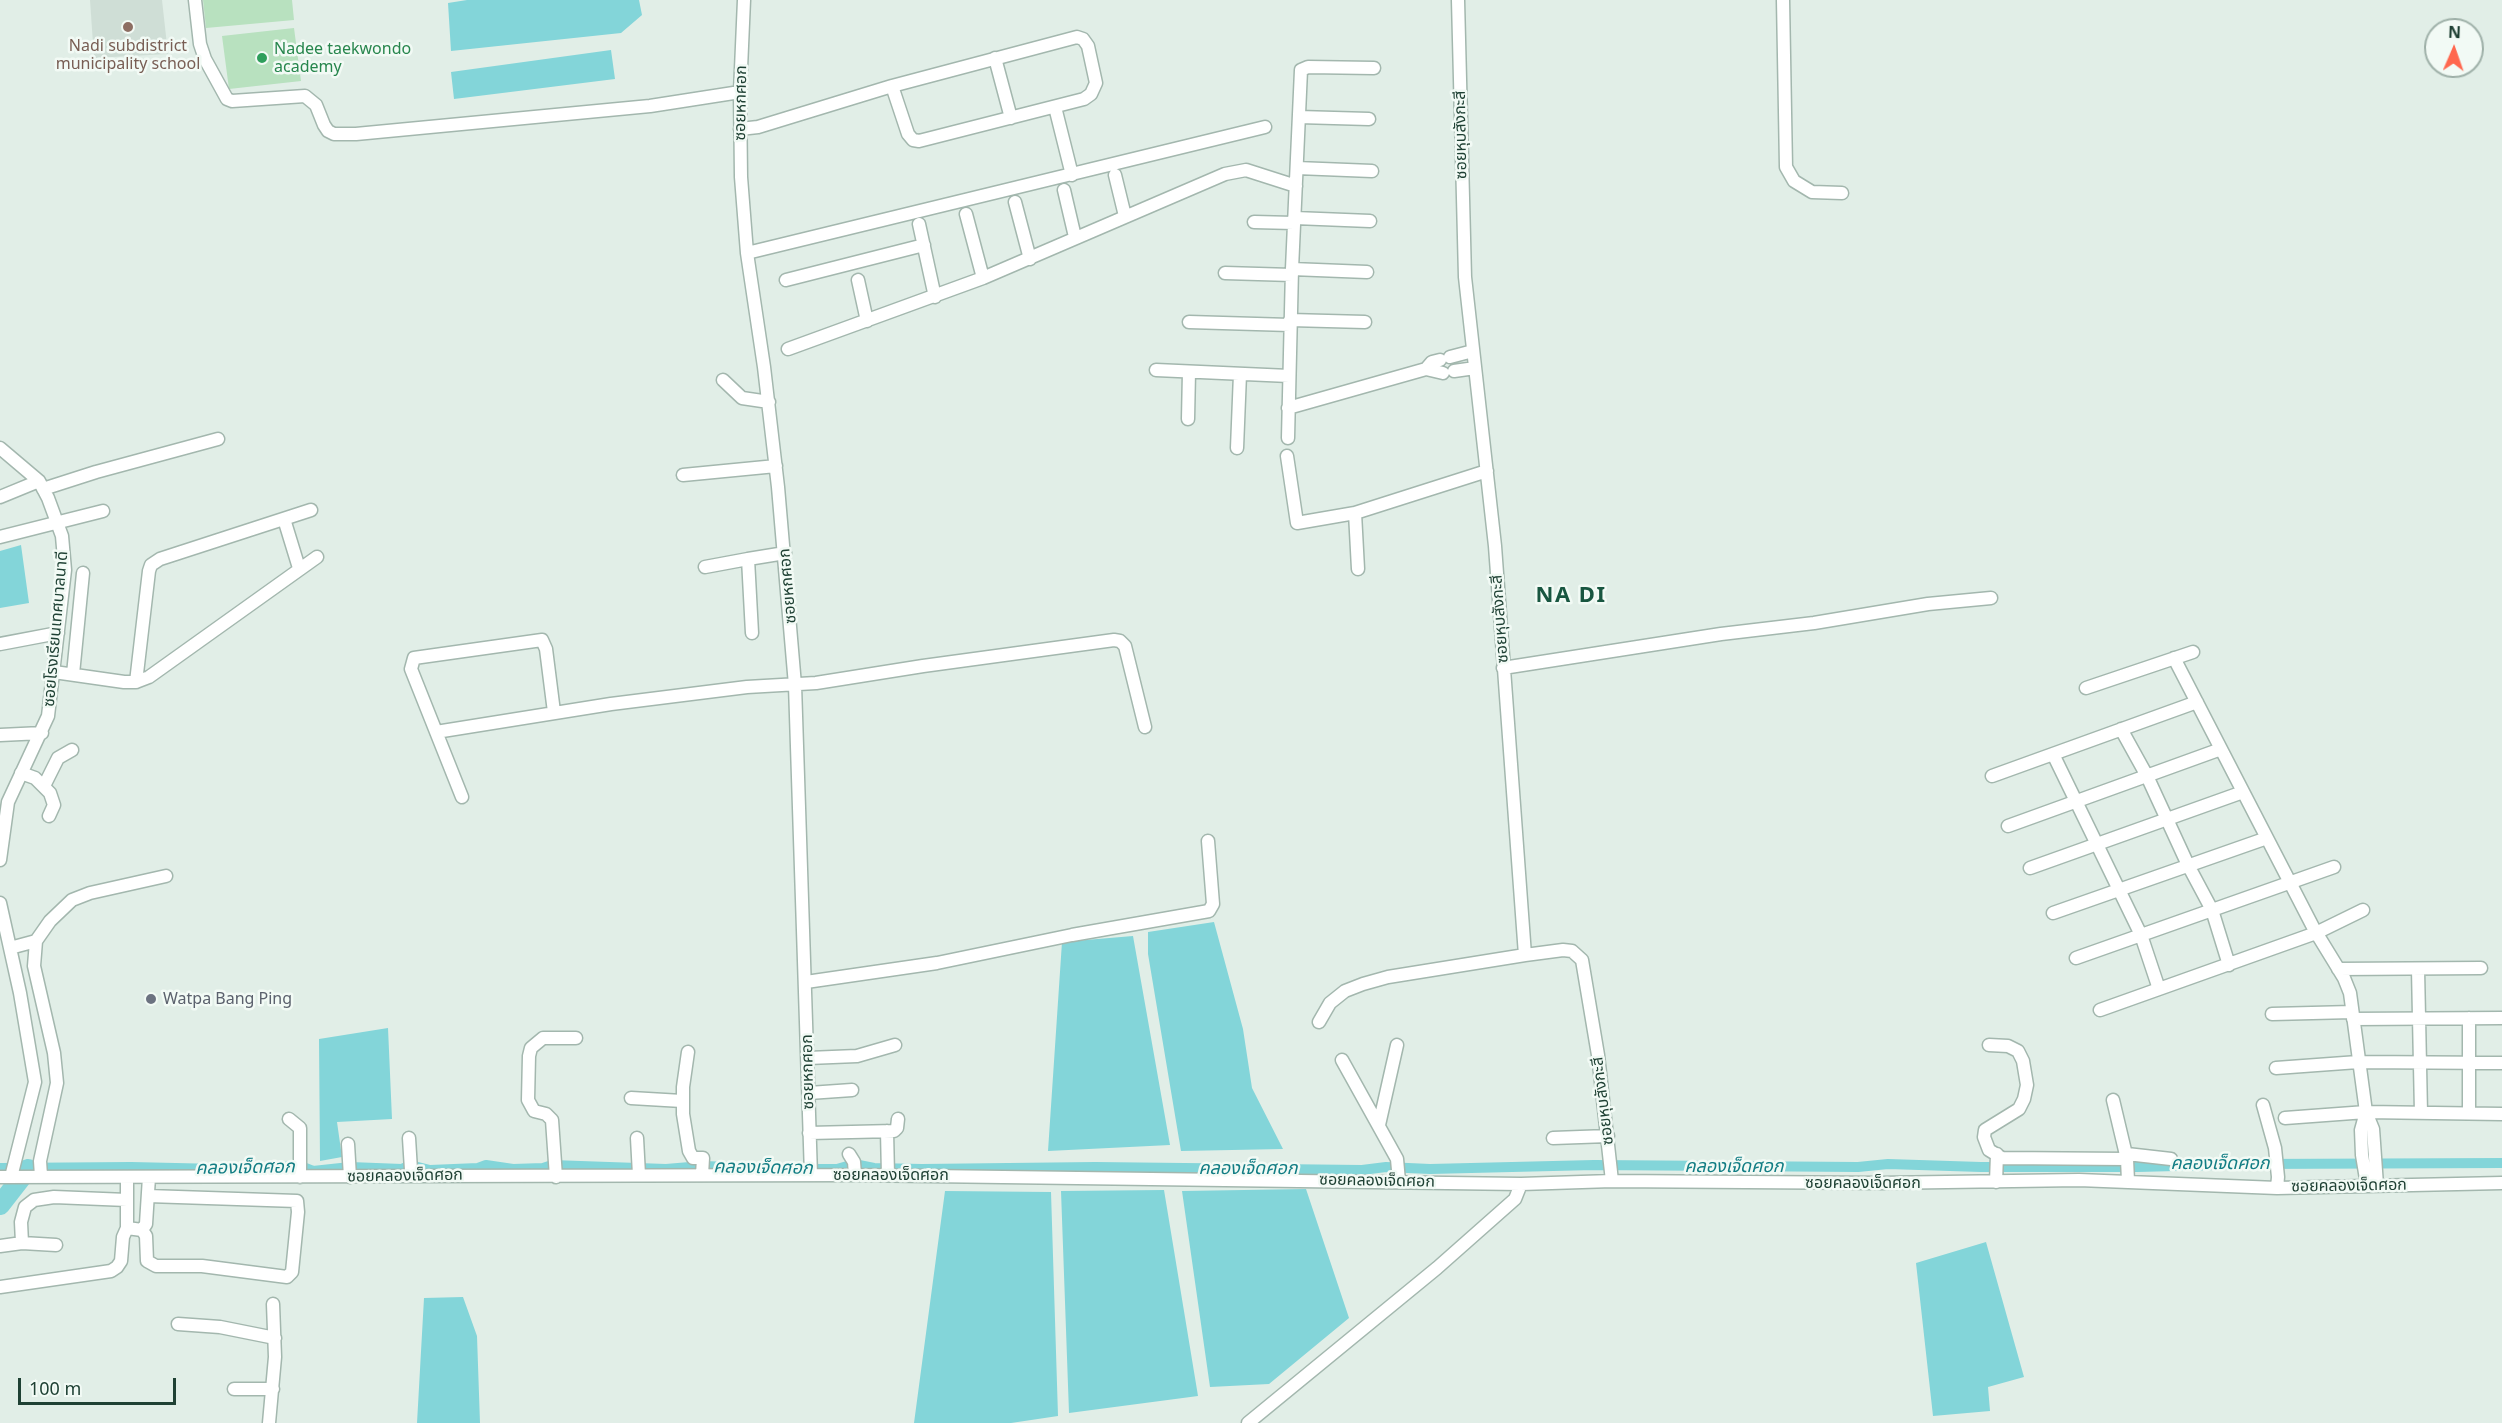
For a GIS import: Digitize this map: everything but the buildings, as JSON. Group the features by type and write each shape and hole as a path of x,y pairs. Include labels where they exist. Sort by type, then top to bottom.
{"street":[{"path":"195,0 200,44 205,59 227,99 232,101 305,96 316,105 324,125 334,134 356,134 650,106 740,92"},
{"name":"ซอยหกศอก","path":"744,0 740,92 749,128 741,177 756,251 785,553 805,684 806,982 817,1058 819,1132 811,1175"},
{"name":"ซอยหุบสังกะสี","path":"1458,0 1465,277 1510,667 1525,955 1563,950 1572,951 1582,960 1598,1055 1611,1172"},
{"path":"1783,0 1786,167 1794,181 1812,192 1842,193"},
{"path":"749,128 892,86 1077,37 1086,42 1096,73 1095,89 1084,99 919,141 913,140 908,134 892,86"},
{"path":"995,58 1011,118"},
{"path":"1288,438 1290,323 1300,75 1303,68 1374,68"},
{"path":"1055,107 1072,175"},
{"path":"1299,117 1370,119"},
{"path":"756,251 1265,127"},
{"path":"1297,168 1372,171"},
{"path":"788,349 983,278 1225,174 1237,171 1254,172 1296,186"},
{"path":"1115,176 1125,216"},
{"path":"1064,190 1075,237"},
{"path":"1015,202 1030,259"},
{"path":"966,214 983,278"},
{"path":"1254,222 1370,221"},
{"path":"919,224 935,297"},
{"path":"786,280 924,245"},
{"path":"1225,273 1367,272"},
{"path":"858,280 867,321"},
{"path":"1189,322 1365,322"},
{"path":"1426,369 1432,362 1473,351"},
{"path":"1288,408 1426,369 1449,372 1475,368"},
{"path":"1156,370 1289,376"},
{"path":"1188,419 1189,372"},
{"path":"1237,448 1240,374"},
{"path":"723,381 742,398 769,402"},
{"path":"0,497 218,439"},
{"name":"ซอยโรงเรียนเทศบาลนาดี","path":"0,448 41,485 58,523 64,551 65,570 48,716 3,815 0,860"},
{"path":"1287,456 1297,523 1355,513 1487,471"},
{"path":"683,475 776,466"},
{"path":"136,682 151,565 160,559 311,510"},
{"path":"0,537 103,511"},
{"path":"1355,513 1359,569"},
{"path":"284,519 299,568"},
{"path":"705,567 785,553"},
{"path":"54,672 136,682 149,676 316,557"},
{"path":"748,560 752,633"},
{"path":"73,674 83,573"},
{"path":"1510,667 1928,604 1991,598"},
{"path":"0,644 58,633"},
{"path":"462,797 411,669 411,660 417,656 542,640 546,650 554,712"},
{"path":"436,732 554,712 747,687 805,684 923,666 1120,641 1128,654 1145,727"},
{"path":"2086,688 2193,652"},
{"path":"2174,658 2316,933 2350,993 2366,1112 2373,1129 2375,1155 2371,1180"},
{"path":"1992,776 2197,702"},
{"path":"2121,729 2147,776 2188,866 2212,910 2229,965"},
{"path":"0,735 42,733"},
{"path":"2008,826 2221,749"},
{"path":"44,786 58,758 72,750"},
{"path":"2053,754 2141,935 2159,989"},
{"path":"21,773 35,778 53,799 54,805 49,816"},
{"path":"2030,868 2243,792"},
{"path":"2053,913 2267,838"},
{"path":"806,982 937,963 1209,910 1213,904 1208,841"},
{"path":"2076,958 2334,867"},
{"path":"40,1170 57,1083 54,1053 34,966 36,941 50,921 72,900 90,893 166,876"},
{"path":"0,903 35,1082 15,1156 5,1178"},
{"path":"2100,1010 2316,933 2363,910"},
{"path":"10,948 36,941"},
{"path":"1318,1022 1330,1003 1346,991 1363,984 1388,977 1525,955"},
{"path":"2338,969 2481,968"},
{"path":"2418,969 2421,1113"},
{"path":"2272,1014 2420,1019 2502,1018"},
{"path":"2469,1018 2469,1113"},
{"path":"556,1173 552,1120 546,1114 534,1111 528,1100 529,1056 531,1048 543,1038 576,1038"},
{"path":"817,1058 857,1056 895,1045"},
{"path":"1379,1125 1397,1045"},
{"path":"1989,1045 2008,1046 2018,1051 2023,1061 2027,1085 2024,1100 2019,1109 1985,1130 1984,1137 1989,1150 1996,1158 1996,1180"},
{"path":"688,1052 682,1101 689,1150 693,1158 703,1158 702,1169"},
{"path":"1342,1060 1379,1125 1399,1174"},
{"path":"2276,1068 2358,1062 2502,1063"},
{"path":"818,1092 852,1090"},
{"path":"631,1098 682,1101"},
{"path":"2113,1100 2127,1166"},
{"path":"2263,1105 2275,1148 2277,1182"},
{"path":"2366,1112 2361,1130 2362,1155 2371,1180"},
{"path":"2285,1118 2366,1112 2502,1114"},
{"path":"289,1119 300,1128 301,1174"},
{"path":"819,1132 887,1131 897,1128 898,1119"},
{"path":"887,1131 888,1168"},
{"path":"1553,1138 1608,1136"},
{"path":"408,1138 412,1173"},
{"path":"636,1138 639,1175"},
{"path":"348,1144 350,1169"},
{"path":"1996,1158 2127,1166 2171,1159"},
{"name":"ซอยคลองเจ็ดศอก","path":"5,1178 40,1170 127,1177 301,1174 350,1169 412,1173 639,1175 702,1169 811,1175 853,1165 888,1168 1399,1174 1521,1184 1611,1172 1749,1183 1996,1180 2127,1166 2277,1182 2371,1180 2502,1183"},
{"path":"0,1287 111,1271 117,1268 121,1261 123,1237 127,1228 127,1177"},
{"path":"142,1230 146,1224 149,1177"},
{"path":"1248,1423 1437,1268 1515,1199 1521,1184"},
{"path":"127,1228 142,1230 146,1236 147,1261 151,1265 202,1266 287,1277 292,1272 297,1201 148,1196"},
{"path":"22,1243 21,1222 25,1207 34,1200 54,1197 127,1200"},
{"path":"0,1246 22,1243 56,1245"},
{"path":"269,1423 275,1338 273,1304"},
{"path":"178,1324 220,1327 275,1338"},
{"path":"234,1389 273,1389"}],"shaded area":[{"name":"Nadi subdistrict municipality school","path":"90,0 162,0 168,54 94,58"}],"green space":[{"path":"203,0 292,0 294,20 206,28"},
{"name":"Nadee taekwondo academy","path":"294,28 301,81 229,89 222,36"}],"water":[{"path":"467,0 639,0 642,15 621,33 451,51 448,3"},
{"path":"611,50 615,79 454,99 451,72"},
{"path":"21,545 29,603 0,608 0,551"},
{"path":"1214,922 1243,1029 1252,1088 1283,1149 1181,1151 1148,954 1148,932"},
{"path":"1133,936 1170,1145 1048,1151 1062,942"},
{"path":"388,1028 392,1119 337,1122 342,1157 320,1161 319,1039"},
{"path":"1306,1189 1349,1318 1269,1384 1210,1387 1182,1191"},
{"path":"1164,1190 1198,1396 1069,1413 1061,1191"},
{"path":"945,1191 1051,1192 1058,1416 1011,1423 914,1423"},
{"path":"1986,1242 2024,1377 1988,1387 1990,1411 1933,1416 1916,1263"},
{"path":"463,1297 477,1336 480,1423 417,1423 424,1298"}],"waterway":[{"name":"คลองเจ็ดศอก","path":"0,1168 131,1167 264,1170 298,1165 313,1171 350,1167 402,1169 410,1165 430,1170 478,1168 486,1165 513,1169 543,1168 552,1165 666,1169 702,1166 837,1169 854,1164 874,1168 922,1169 1095,1167 1362,1170 1386,1167 1430,1169 1594,1165 1858,1167 1888,1164 1981,1167 2137,1167 2502,1163"},
{"path":"0,1205 28,1169"}],"place":[{"name":"Nadi subdistrict municipality school","path":"128,27"},
{"name":"Nadee taekwondo academy","path":"262,58"},
{"name":"Watpa Bang Ping","path":"151,999"}],"district":[{"name":"NA DI","path":"1571,596"}]}
